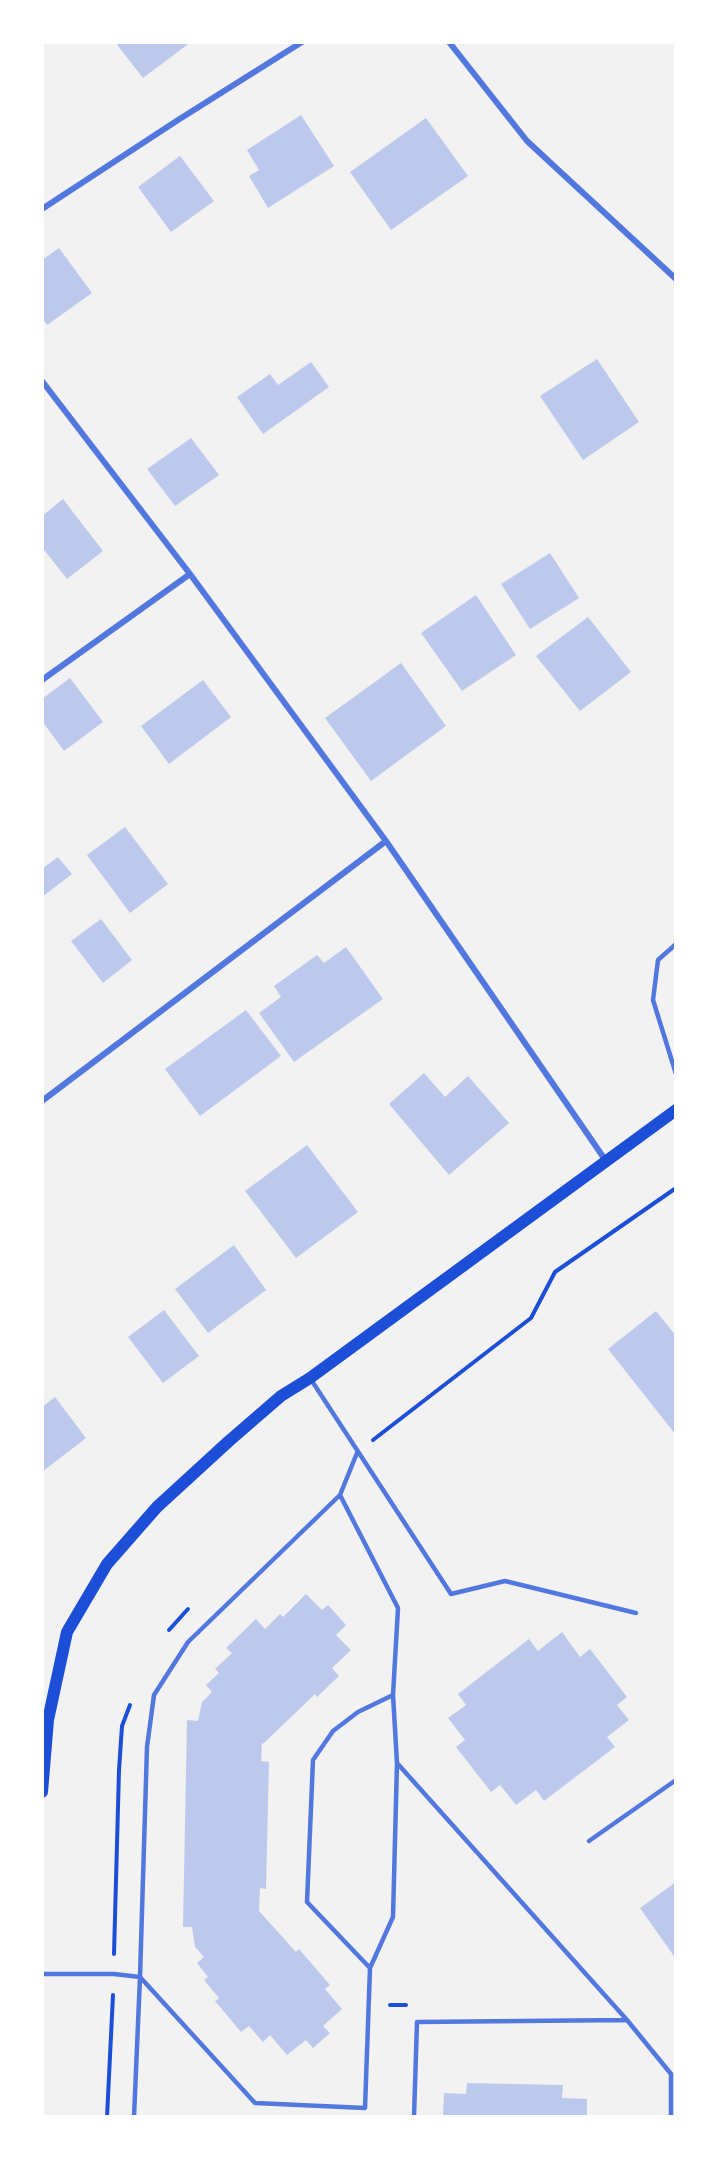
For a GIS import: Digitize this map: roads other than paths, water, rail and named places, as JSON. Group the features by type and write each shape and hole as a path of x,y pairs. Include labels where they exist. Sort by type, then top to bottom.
{"main road":[{"path":"42,1792 48,1720 67,1632 107,1563 158,1507 281,1396 310,1378 676,1110"}],"street":[{"path":"42,209 302,42"},
{"path":"449,42 527,141 676,279"},
{"path":"42,381 190,574 386,841 606,1161"},
{"path":"42,680 190,574"},
{"path":"42,1101 386,841"}],"lane":[{"path":"676,944 658,960 653,1000 676,1074"},
{"path":"310,1378 451,1594 505,1581 636,1613"},
{"path":"134,2117 147,1747 154,1695 188,1642 340,1495 357,1453"},
{"path":"340,1495 398,1608 393,1695 397,1763 393,1917 369,1968 365,2117"},
{"path":"369,1968 307,1902 313,1760 333,1731 358,1712 393,1695"},
{"path":"397,1763 627,2020 671,2074 671,2117"},
{"path":"589,1841 676,1780"},
{"path":"42,1974 114,1974 140,1977 255,2103 365,2108"},
{"path":"414,2117 417,2022 627,2020"}]}
